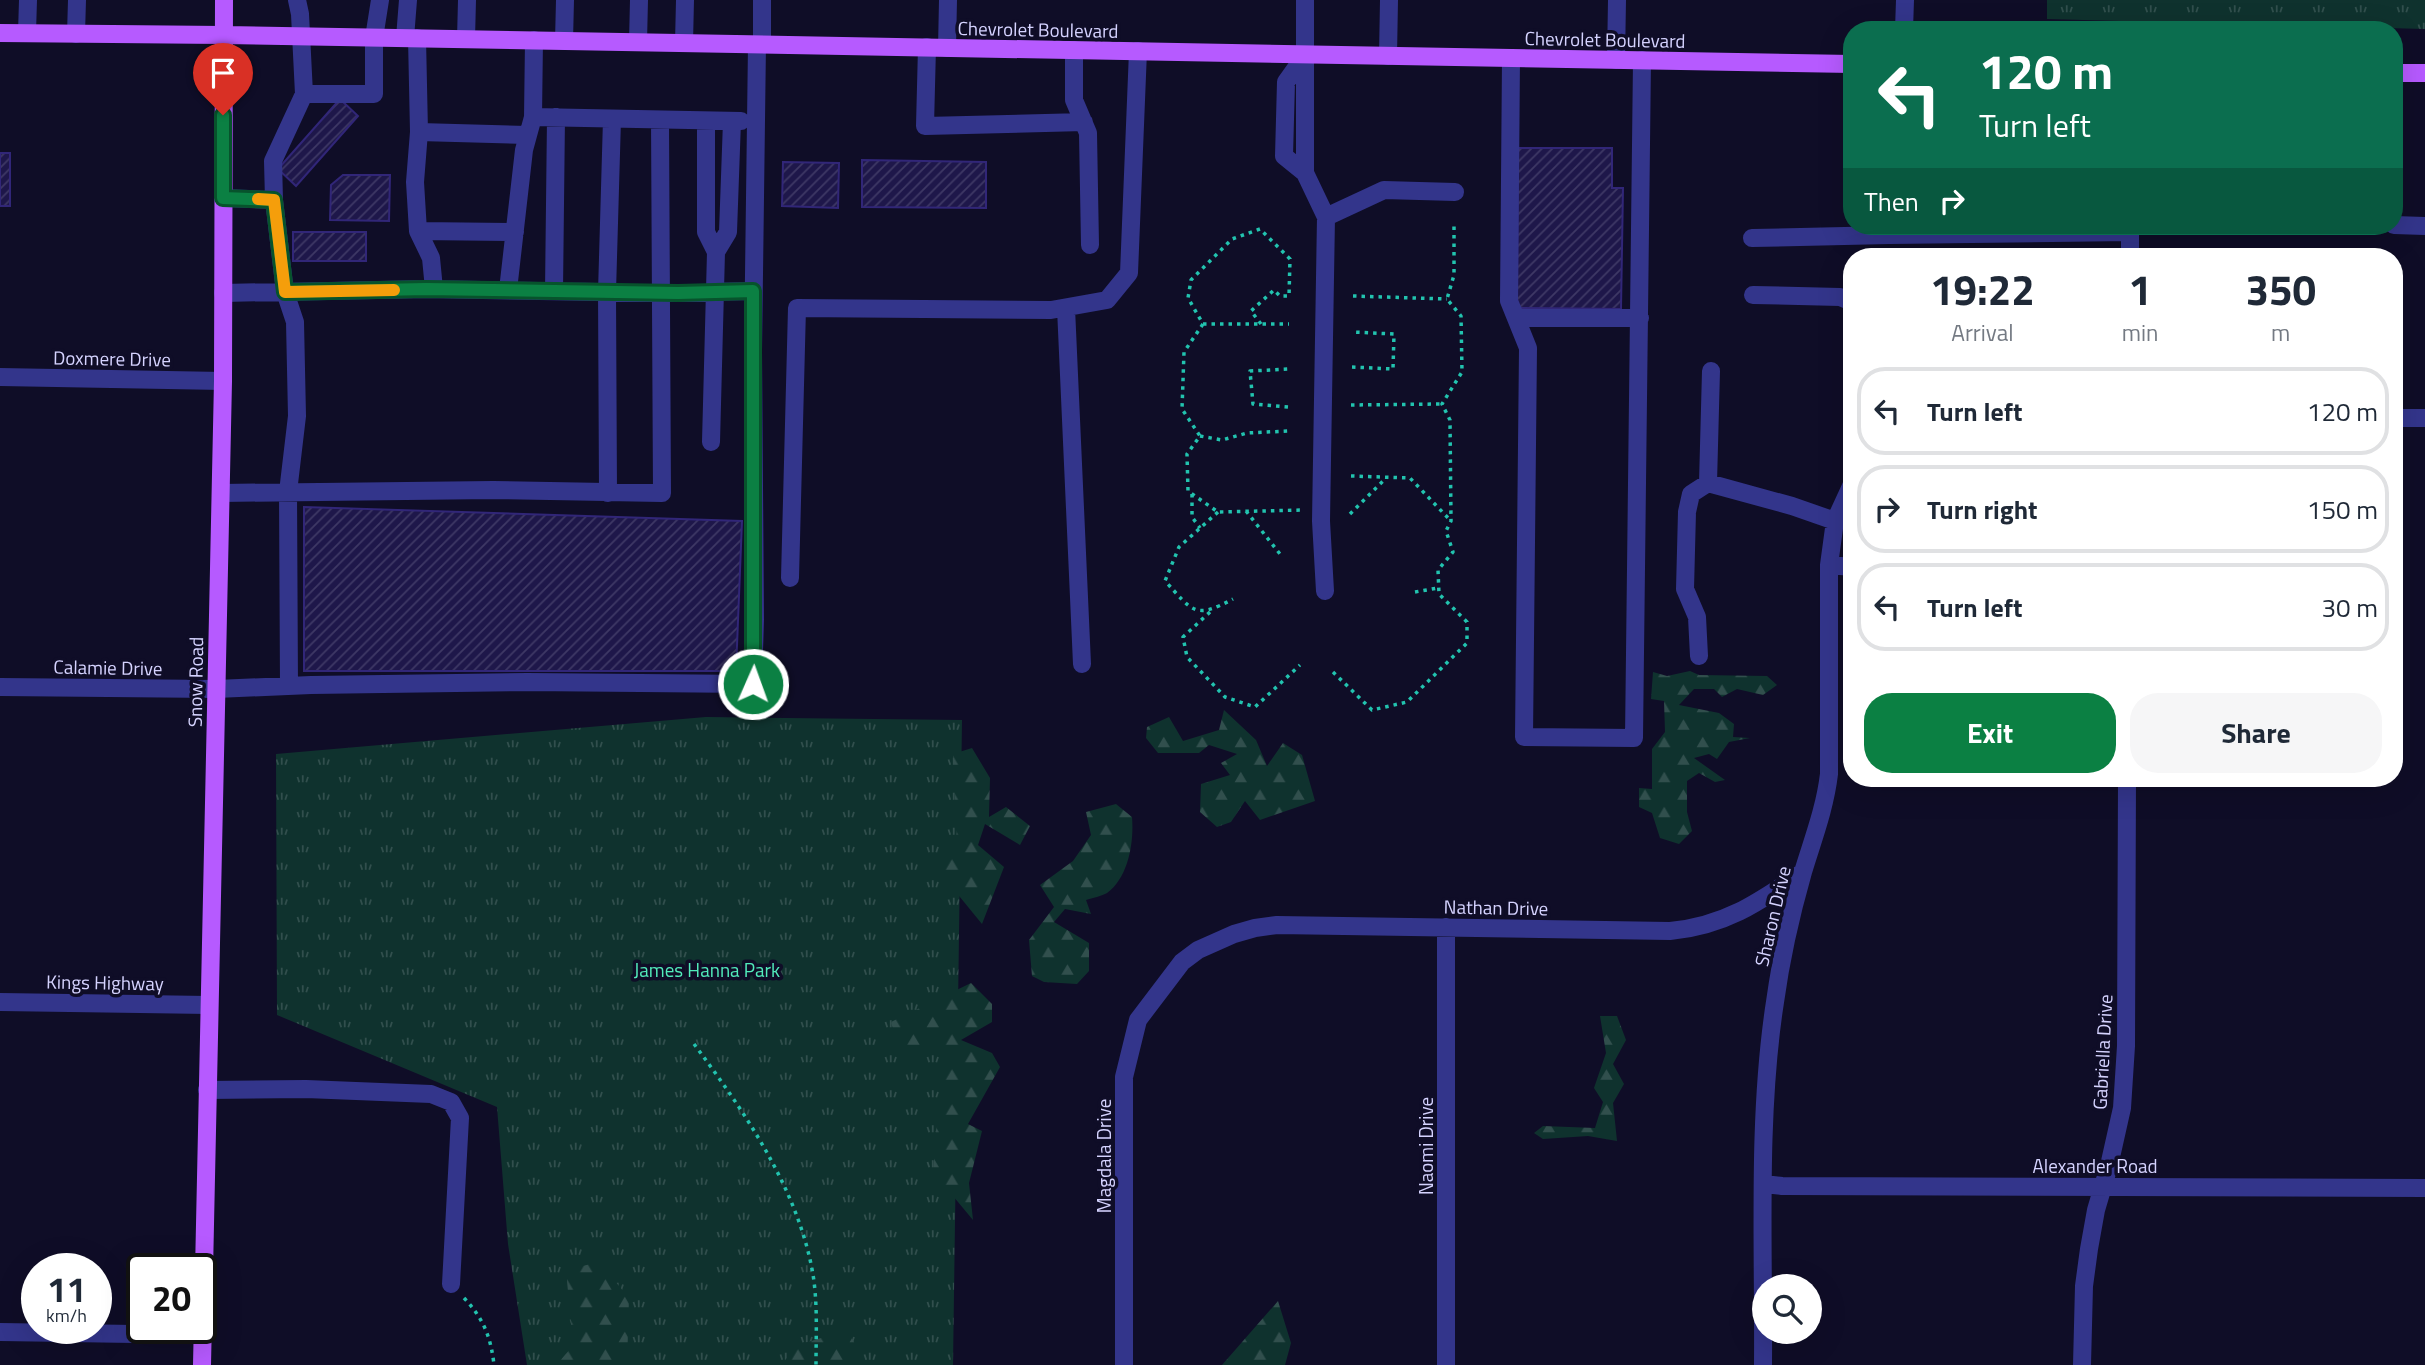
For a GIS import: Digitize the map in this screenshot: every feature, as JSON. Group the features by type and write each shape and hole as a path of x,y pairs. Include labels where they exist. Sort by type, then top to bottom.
{"main road":[{"name":"Snow Road","path":"204,1253 223,381 224,0"},
{"name":"Chevrolet Boulevard","path":"0,33 1843,64"},
{"path":"2403,73 2425,73"},
{"name":"Snow Road","path":"202,1344 202,1365"}],"street":[{"path":"27,0 27,33"},
{"path":"76,34 77,0"},
{"path":"289,686 288,492 297,416 295,322 285,292 274,200 273,161 304,93 297,0"},
{"path":"304,93 374,94 374,38 380,0"},
{"path":"408,0 419,132 415,182 418,231 431,258 434,289"},
{"path":"466,39 467,0"},
{"path":"564,41 565,0"},
{"path":"638,42 639,0"},
{"path":"684,43 685,0"},
{"path":"223,293 434,289 660,293 753,291 755,121 762,0"},
{"path":"947,48 948,0"},
{"path":"1306,0 1305,173 1326,217 1321,508 1325,591"},
{"path":"1388,56 1389,0"},
{"path":"1616,60 1617,0"},
{"path":"1905,0 1905,21"},
{"path":"508,290 527,135 533,117 534,40"},
{"path":"927,47 925,126 1084,122"},
{"path":"1074,50 1074,100 1088,132 1090,246"},
{"path":"790,578 797,308 1051,310 1107,300 1129,273 1138,51"},
{"path":"1511,58 1509,301 1528,348 1524,737 1634,738 1642,60"},
{"path":"533,117 755,121"},
{"path":"554,290 556,117"},
{"path":"608,493 607,292 612,119"},
{"path":"220,493 662,493 660,120"},
{"path":"706,121 706,232 716,252 711,443"},
{"path":"716,252 728,232 732,121"},
{"path":"419,132 527,135"},
{"path":"1326,217 1384,190 1455,192"},
{"path":"223,198 274,200"},
{"path":"2403,225 2425,226"},
{"path":"418,231 515,232"},
{"path":"1752,238 1843,233"},
{"name":"Calamie Drive","path":"0,687 216,689 527,682 753,684 753,291"},
{"path":"1753,295 1843,298"},
{"path":"1066,308 1082,664"},
{"path":"1517,318 1640,318"},
{"path":"1708,483 1711,371"},
{"name":"Doxmere Drive","path":"0,377 223,381"},
{"path":"2403,418 2425,418"},
{"path":"1699,656 1697,617 1685,589 1687,512 1691,494 1708,483 1835,521"},
{"name":"Sharon Drive","path":"1763,1365 1764,1184 1770,1036 1788,931 1803,872 1826,802 1829,774 1829,565 1835,521 1843,504"},
{"path":"1829,565 1843,566"},
{"name":"Gabriella Drive","path":"2082,1365 2084,1286 2096,1210 2122,1108 2126,1046 2127,787"},
{"name":"Nathan Drive","path":"1182,962 1216,941 1255,928 1297,925 1688,930 1729,918 1755,905 1803,872"},
{"name":"Naomi Drive","path":"1446,928 1446,1365"},
{"name":"Magdala Drive","path":"1124,1365 1124,1077 1138,1020 1182,962"},
{"name":"Kings Highway","path":"0,1002 209,1005"},
{"path":"208,1090 306,1089 432,1094 451,1102 460,1118 451,1284"},
{"name":"Alexander Road","path":"1764,1184 2425,1188"},
{"path":"0,1332 126,1334"}],"path":[{"path":"1447,299 1454,275 1454,225"},
{"path":"1203,324 1188,298 1191,281 1233,239 1260,229 1290,259 1289,296 1280,296 1274,290 1251,312 1261,324"},
{"path":"1353,296 1447,299 1461,316 1462,372 1442,404"},
{"path":"1203,324 1289,324"},
{"path":"1203,324 1184,352 1182,409 1200,436 1222,440 1247,433 1289,431"},
{"path":"1352,368 1393,369 1394,334 1353,332"},
{"path":"1289,369 1250,371 1252,404 1289,407"},
{"path":"1352,405 1442,404"},
{"path":"1333,672 1372,709 1408,702 1467,643 1467,622 1439,594 1438,588 1438,570 1453,552 1446,531 1451,521 1450,421 1442,404"},
{"path":"1200,436 1187,454 1188,491 1192,494 1218,512 1306,510"},
{"path":"1351,476 1410,478 1451,521"},
{"path":"1350,514 1387,477"},
{"path":"1192,494 1192,517 1200,528"},
{"path":"1246,511 1280,554"},
{"path":"1210,612 1191,609 1165,581 1179,547 1218,512"},
{"path":"1415,592 1438,588"},
{"path":"1233,600 1210,612 1183,637 1187,657 1225,697 1255,707 1300,665"},
{"path":"694,1044 726,1087 772,1164 801,1224 813,1272 816,1365"},
{"path":"451,1284 481,1320 492,1342 494,1365"}],"green space":[{"path":"2047,0 2425,0 2425,29 2403,28 2403,21 2047,19"},
{"path":"1690,671 1699,675 1767,676 1777,685 1763,695 1737,689 1722,697 1714,689 1694,689 1679,705 1719,713 1734,724 1733,737 1750,738 1729,742 1717,759 1709,754 1694,758 1725,780 1715,782 1699,773 1687,781 1687,812 1692,831 1679,844 1660,838 1652,813 1639,807 1639,788 1652,789 1652,749 1665,732 1664,701 1651,699 1653,672 1667,676"},
{"path":"1224,710 1256,740 1267,766 1283,743 1302,755 1315,801 1260,820 1245,801 1231,822 1217,827 1200,812 1201,784 1230,775 1221,763 1237,754 1209,745 1199,753 1158,753 1146,738 1147,727 1169,717 1183,741 1219,730"},
{"name":"James Hanna Park","path":"706,717 962,720 953,1365 527,1365 508,1244 497,1107 277,1015 276,754"},
{"path":"972,748 990,778 989,817 1006,807 1030,826 1020,845 985,824 978,845 1004,867 982,924 933,864 957,841 953,754"},
{"path":"1116,804 1132,817 1131,847 1120,878 1107,893 1086,900 1091,914 1065,909 1054,922 1089,943 1089,971 1077,984 1044,982 1032,976 1029,940 1054,907 1040,885 1073,861 1091,835 1086,812"},
{"path":"971,983 992,1004 992,1022 961,1040 992,1053 1000,1067 968,1124 982,1131 969,1183 973,1220 933,1172 944,1051 899,1051 891,1022"},
{"path":"1600,1016 1617,1016 1626,1040 1613,1064 1624,1084 1613,1103 1617,1141 1588,1136 1543,1139 1534,1133 1543,1126 1595,1128 1603,1102 1594,1088 1606,1053"},
{"path":"599,1262 629,1298 627,1365 556,1365 573,1346 566,1270"},
{"path":"1278,1301 1291,1343 1285,1365 1222,1365"},
{"path":"847,1330 867,1365 782,1365 795,1346"}],"building":[{"path":"340,99 358,116 296,186 278,169"},
{"path":"1518,148 1612,148 1612,188 1623,188 1621,309 1517,308"},
{"path":"0,153 10,153 10,206 0,206"},
{"path":"862,160 986,162 986,208 862,207"},
{"path":"783,162 839,163 838,208 782,206"},
{"path":"343,175 390,175 389,221 330,220 331,185"},
{"path":"293,232 366,232 366,261 293,261"},
{"path":"304,507 742,521 736,671 304,671"}],"slow traffic":[{"path":"258,199 274,200 285,292 394,290"}],"route":[{"path":"223,115 223,198 274,200 285,292 426,289 678,293 753,291 753,684"}]}
